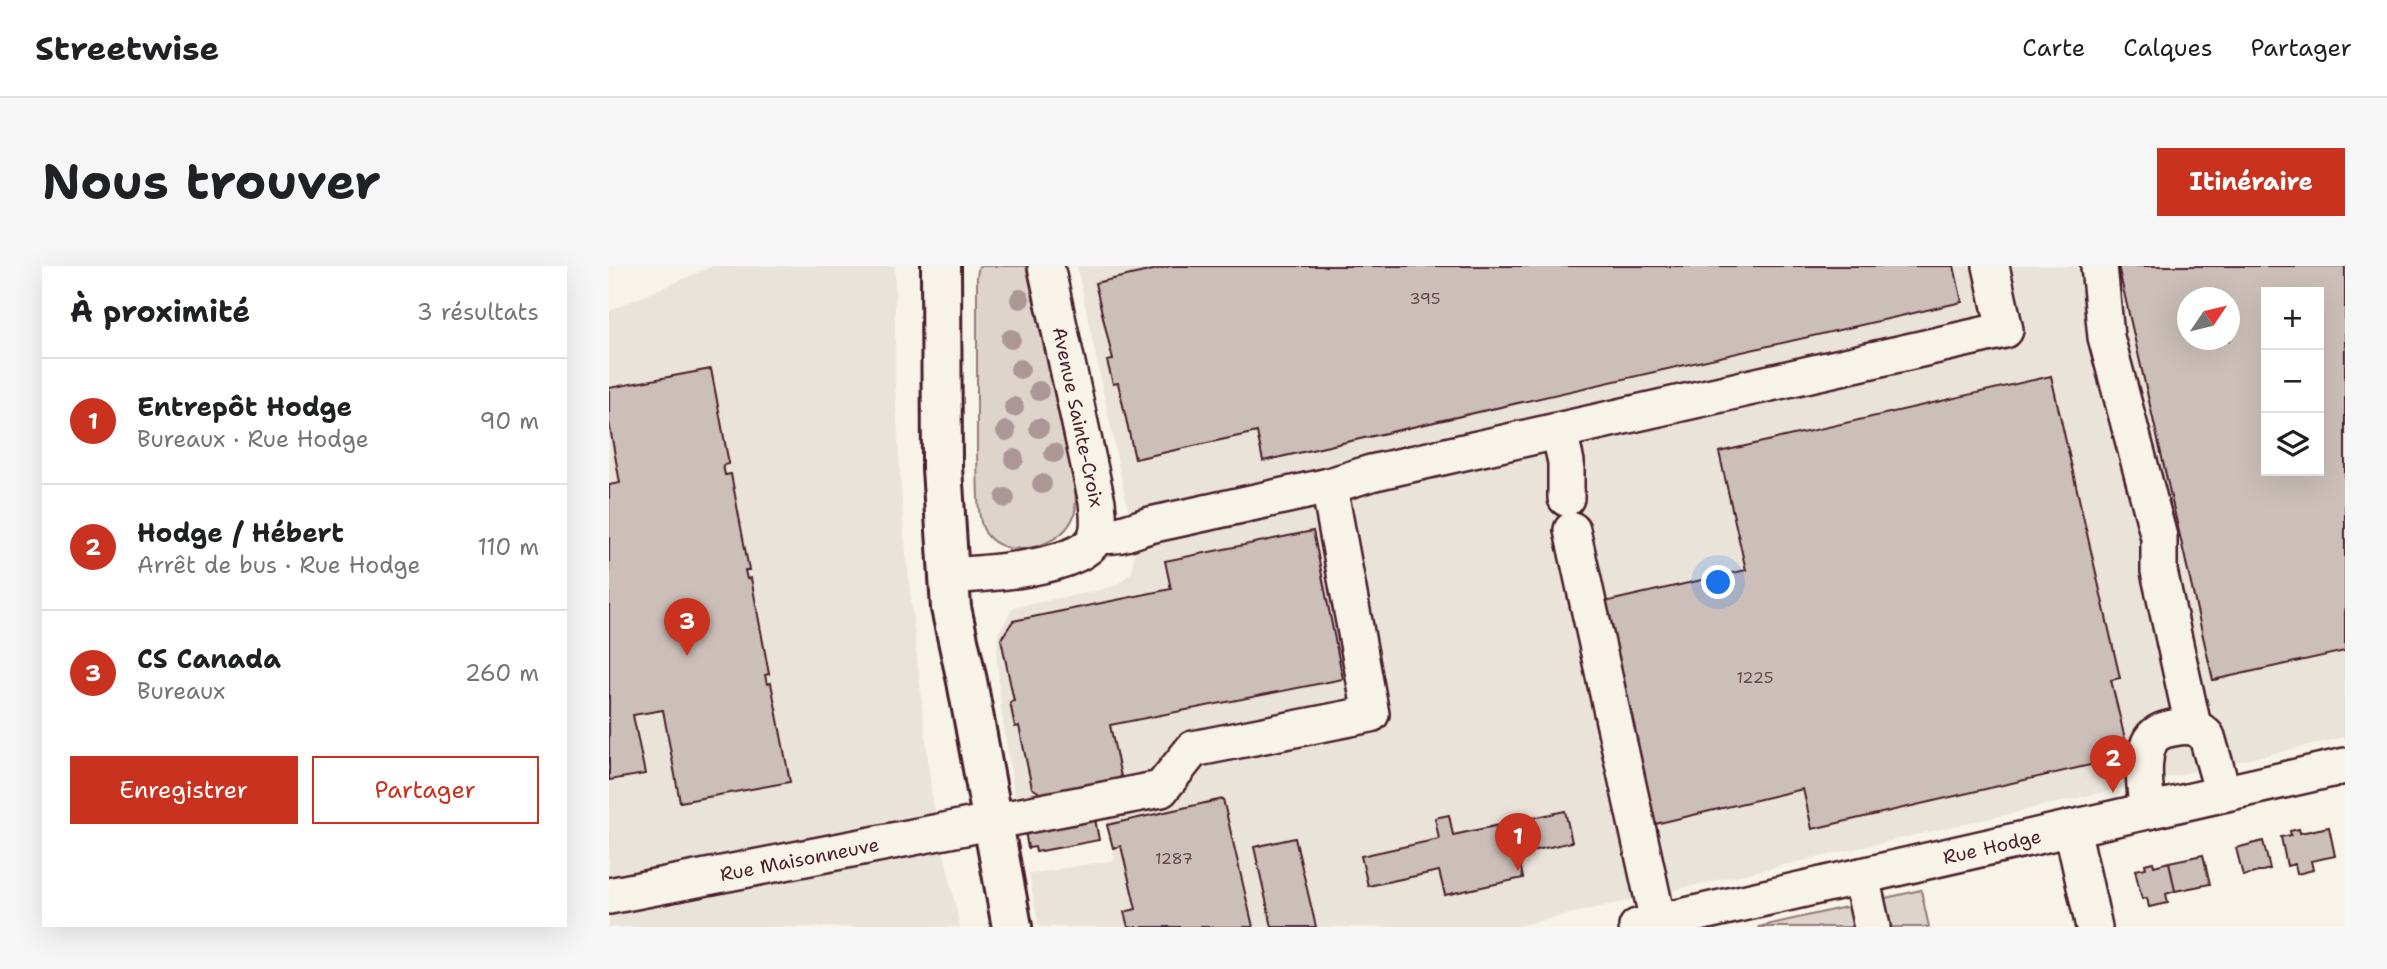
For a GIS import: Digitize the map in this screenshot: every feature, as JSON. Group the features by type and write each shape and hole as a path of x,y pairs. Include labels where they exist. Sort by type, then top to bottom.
{"main road":[{"path":"941,266 941,468 951,608 1012,927"}],"street":[{"name":"Avenue Sainte-Croix","path":"948,576 1000,573 1045,564 1083,551 1090,546 1097,534 1097,502 1046,266"},
{"path":"1097,534 1124,534 1150,525 1329,486 1371,472 2005,330 1991,266"},
{"path":"2099,266 2106,337 2159,537 2159,571 2193,726"},
{"path":"1559,432 1566,462 1569,514 1647,925"},
{"name":"Rue Maisonneuve","path":"609,896 1161,789 1193,749 1371,714 1329,486"},
{"path":"2148,811 2145,781 2147,750 2157,733 2170,728 2193,726 2202,731 2211,746 2224,793"},
{"name":"Rue Hodge","path":"1647,925 2345,766"},
{"path":"2073,828 2095,927"},
{"path":"1861,876 1872,927"}],"shaded area":[{"path":"713,266 895,266 895,390 904,534 932,798 960,927 609,927 609,311"},
{"path":"979,266 1026,266 1075,489 1075,513 1065,530 1054,539 1027,548 1001,545 990,539 983,528 979,512"},
{"path":"1077,266 2345,266 2345,737 1513,927 1039,927 1029,874 1115,860 1105,811 1019,827 1001,708 998,633 1014,607 1097,591 1117,585 1132,572 1135,543"},
{"path":"1921,890 1929,927 1758,927"}],"building":[{"path":"1171,266 1954,266 1962,302 1263,461 1257,432 1135,459 1118,383 1113,384 1107,361 1113,360 1095,283"},
{"path":"2118,266 2345,266 2345,651 2213,680"},
{"path":"711,369 729,464 723,465 725,475 731,474 749,570 745,570 747,579 751,578 769,674 765,675 767,684 771,683 790,782 680,802 663,710 633,715 645,774 609,780 609,485 620,483 609,422 609,388"},
{"path":"2051,376 2120,678 2111,680 2129,756 1812,829 1803,789 1651,825 1600,603 1746,570 1719,452"},
{"path":"1313,531 1343,679 1110,725 1123,786 1051,800 1032,788 1019,726 1015,727 1010,702 1014,701 1001,639 1013,621 1171,589 1165,561"},
{"path":"1223,799 1253,927 1128,927 1124,912 1136,909 1121,846 1113,848 1107,825"},
{"path":"1565,811 1572,842 1518,854 1523,878 1445,895 1439,871 1368,886 1361,856 1439,839 1435,818 1449,815 1453,835"},
{"path":"1095,819 1099,840 1036,852 1035,847 1028,848 1025,831"},
{"path":"2329,827 2335,856 2311,861 2313,870 2297,874 2295,864 2287,866 2281,837 2291,835 2290,831 2299,829 2300,833"},
{"path":"1295,838 1316,927 1272,927 1254,847"},
{"path":"2263,841 2270,869 2243,876 2236,848"},
{"path":"2203,855 2210,884 2175,891 2169,862"},
{"path":"2153,862 2154,866 2169,862 2175,891 2166,894 2168,903 2149,907 2147,898 2142,899 2135,870 2146,868 2145,864"}],"place":[{"name":"CS Canada","path":"687,656"},
{"name":"Hodge / Hébert","path":"2113,793"},
{"name":"Entrepôt Hodge","path":"1518,871"}]}
